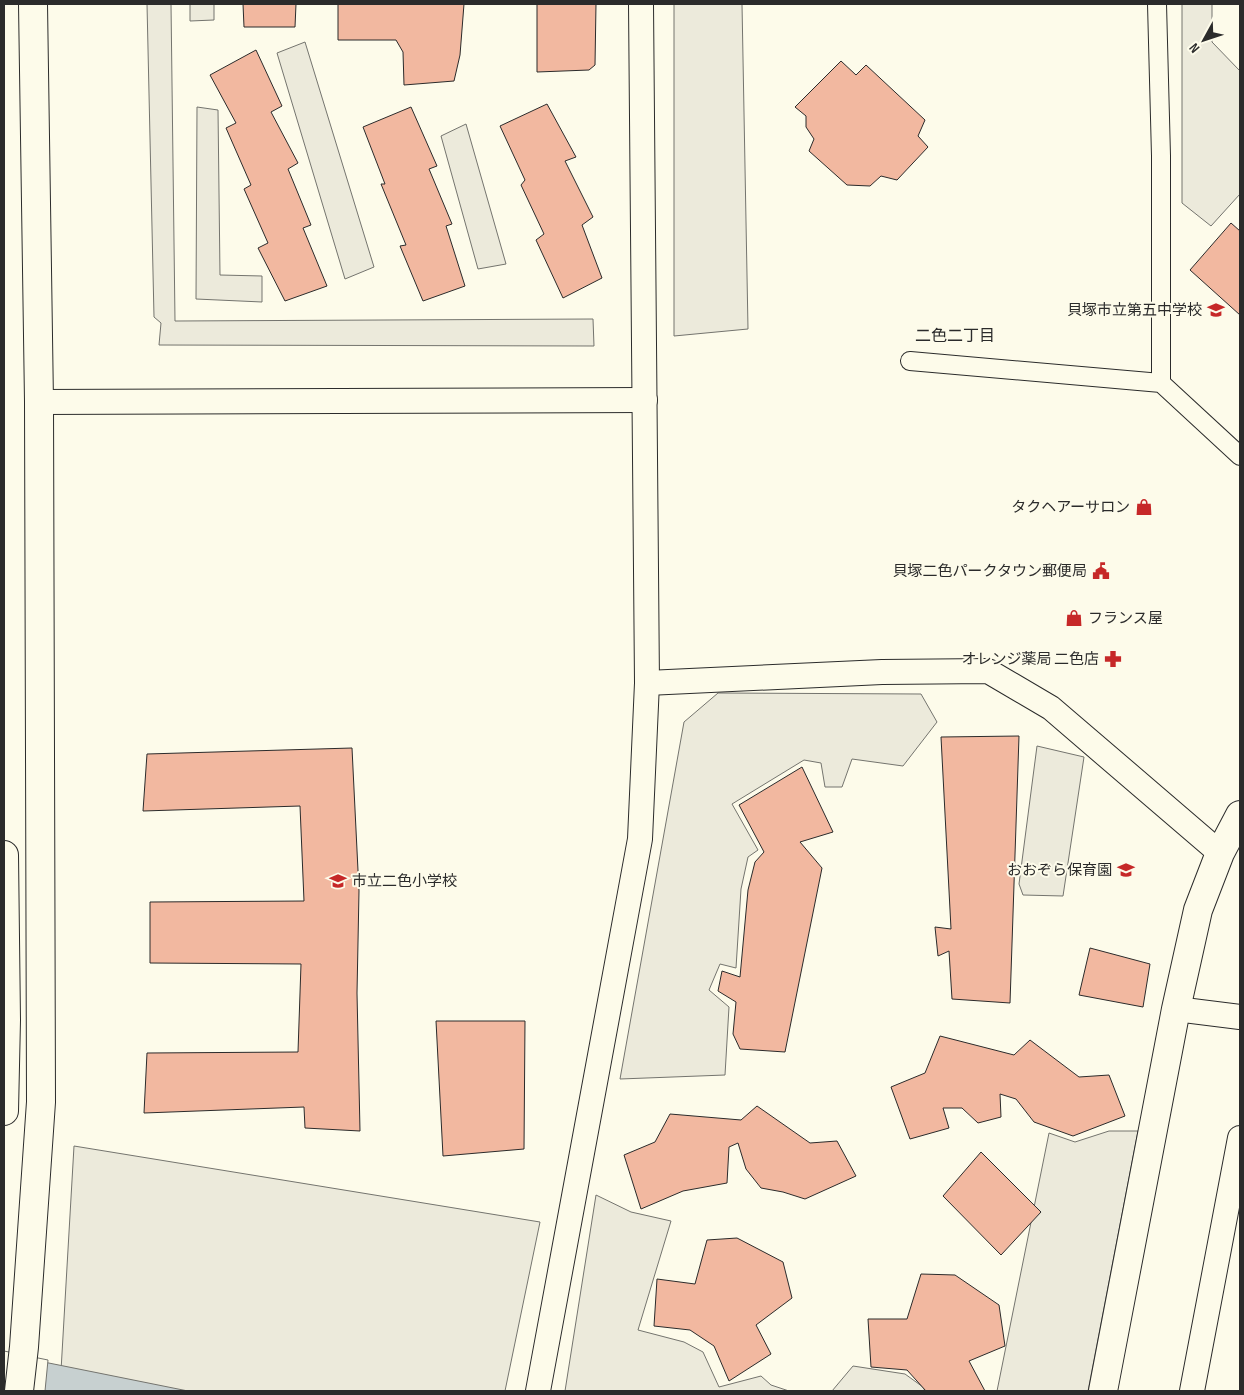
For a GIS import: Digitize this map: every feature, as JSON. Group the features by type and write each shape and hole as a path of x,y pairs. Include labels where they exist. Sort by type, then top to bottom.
{"street":[{"path":"19,1391 24,1347 41,1102 38,402 33,4"},
{"path":"538,1391 640,839 647,683 641,4"},
{"path":"1157,4 1161,156 1161,383"},
{"path":"910,361 1161,383 1240,456"},
{"path":"38,402 645,400"},
{"path":"647,683 882,672 988,671 1051,708 1220,854"},
{"path":"1103,1391 1176,1009 1198,910 1220,854 1240,815"},
{"path":"4,855 6,1020 4,1112"},
{"path":"1176,1009 1240,1017"},
{"path":"1192,1391 1240,1138"}],"shaded area":[{"path":"147,4 171,4 175,321 593,319 594,346 159,345 161,323 154,317"},
{"path":"190,4 214,4 214,20 190,21"},
{"path":"674,4 742,4 748,329 674,336"},
{"path":"1182,4 1212,4 1212,42 1240,71 1240,194 1211,226 1182,203"},
{"path":"305,42 374,267 345,279 277,53"},
{"path":"197,107 218,110 220,275 262,276 262,302 196,299"},
{"path":"466,124 506,264 478,269 441,136"},
{"path":"718,693 921,694 937,722 903,766 852,759 842,787 825,787 821,763 804,760 732,804 758,850 748,857 741,889 736,968 720,964 709,990 729,1007 725,1075 620,1079 684,722"},
{"path":"1037,746 1084,757 1063,896 1023,895 1019,884"},
{"path":"1109,1131 1138,1131 1088,1391 997,1391 1049,1133 1075,1142"},
{"path":"74,1146 540,1222 505,1391 77,1391 60,1388"},
{"path":"596,1195 631,1212 671,1221 638,1330 684,1342 703,1352 719,1387 761,1376 771,1385 789,1391 565,1391"},
{"path":"4,1354 188,1391 4,1391"},
{"path":"853,1366 905,1374 923,1387 925,1391 832,1391"}],"pier":[{"path":"4,1351 48,1360 45,1391 4,1391"}],"building":[{"path":"243,4 296,4 295,27 244,27"},
{"path":"338,4 464,4 460,55 454,81 404,85 403,52 396,40 338,40"},
{"path":"537,4 596,4 595,65 589,70 537,72"},
{"path":"256,50 282,106 271,112 298,163 288,169 311,225 303,228 327,286 285,301 258,248 268,243 244,189 251,185 226,128 236,123 210,75"},
{"path":"841,61 856,75 866,65 925,120 918,136 928,147 897,180 881,176 870,186 847,185 809,151 814,139 806,127 806,116 795,107"},
{"path":"547,104 576,157 565,161 593,217 582,225 602,278 563,298 536,240 544,234 521,185 525,180 500,126"},
{"path":"411,107 437,166 429,169 452,224 446,226 465,286 423,301 400,246 406,245 381,184 385,184 363,127"},
{"path":"1231,223 1240,231 1240,315 1190,270"},
{"path":"1019,736 1010,1003 952,999 949,951 938,956 935,927 951,929 941,737"},
{"path":"352,748 359,891 357,993 360,1131 305,1128 304,1107 144,1113 147,1053 298,1052 301,964 150,963 150,902 304,901 300,806 143,811 147,754"},
{"path":"802,767 833,832 800,842 822,868 785,1052 740,1049 733,1034 736,1002 718,991 722,971 740,977 748,890 755,862 764,852 739,805"},
{"path":"1090,948 1150,964 1143,1007 1079,995"},
{"path":"436,1021 525,1021 524,1149 443,1156"},
{"path":"940,1036 1014,1055 1030,1040 1079,1077 1109,1075 1125,1116 1073,1136 1034,1122 1016,1099 1000,1094 1001,1117 978,1123 962,1108 943,1108 949,1128 910,1139 891,1087 925,1073"},
{"path":"757,1106 810,1143 837,1141 856,1176 805,1199 761,1188 746,1169 738,1143 729,1147 727,1183 683,1191 641,1209 624,1155 655,1142 670,1114 741,1120"},
{"path":"981,1152 1041,1212 1001,1255 943,1196"},
{"path":"737,1238 783,1262 792,1298 756,1325 771,1354 729,1381 714,1346 690,1330 654,1326 657,1279 695,1284 707,1240"},
{"path":"921,1274 955,1275 999,1305 1005,1346 969,1361 985,1391 926,1391 907,1370 871,1367 868,1319 907,1319"}],"place":[{"name":"貝塚市立第五中学校","path":"1216,310"},
{"name":"タクヘアーサロン","path":"1144,507"},
{"name":"貝塚二色パークタウン郵便局","path":"1101,571"},
{"name":"フランス屋","path":"1074,618"},
{"name":"オレンジ薬局 二色店","path":"1113,659"},
{"name":"おおぞら保育園","path":"1126,870"},
{"name":"市立二色小学校","path":"338,881"}],"district":[{"name":"二色二丁目","path":"955,336"}]}
